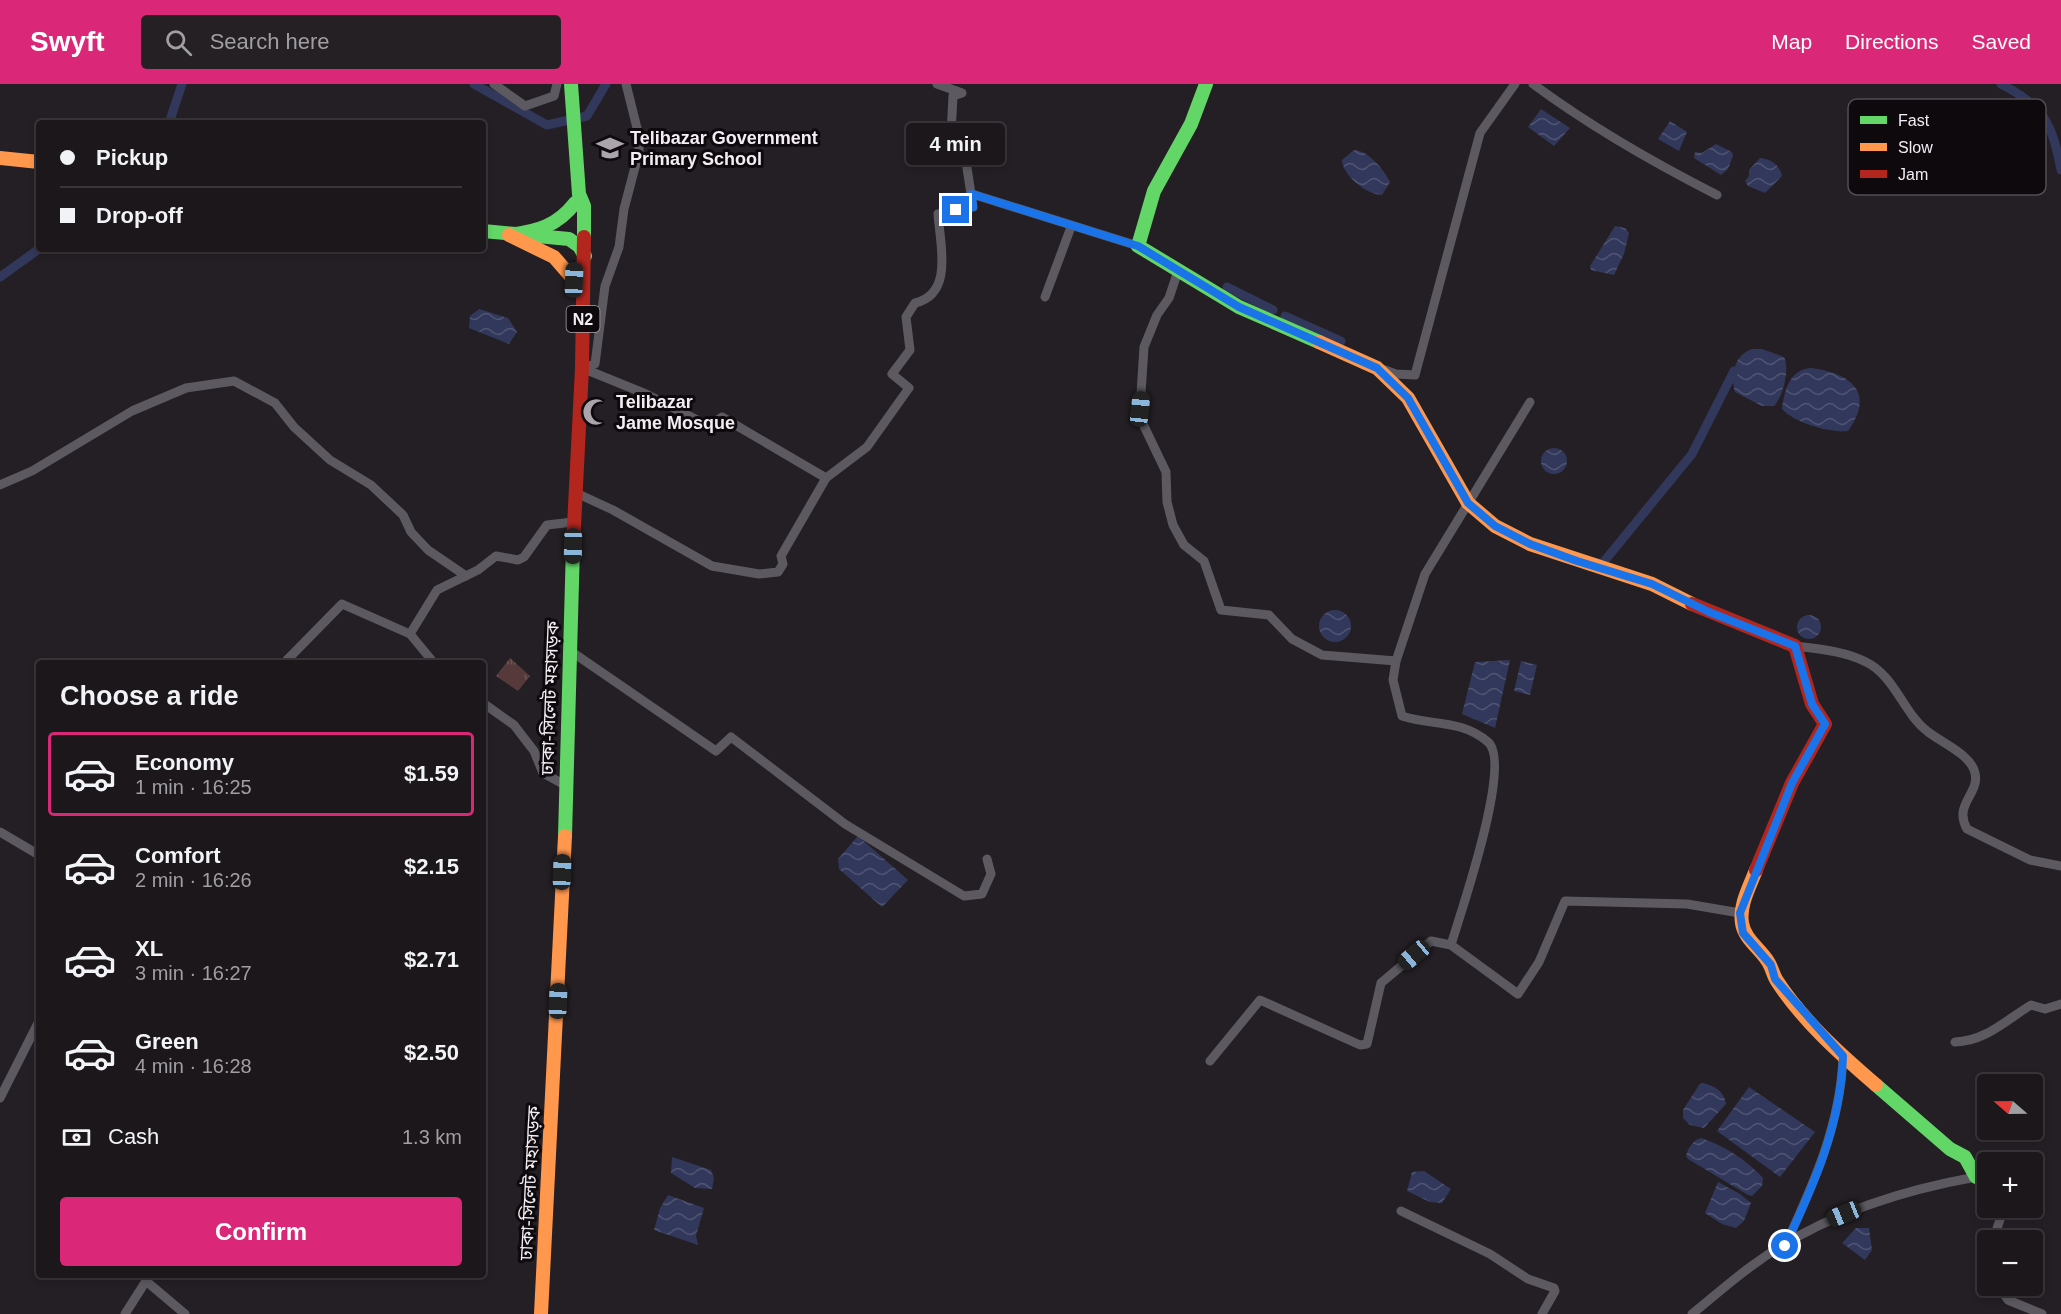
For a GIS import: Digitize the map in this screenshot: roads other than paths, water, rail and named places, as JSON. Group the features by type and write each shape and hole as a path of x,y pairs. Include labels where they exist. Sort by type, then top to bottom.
{"main road":[{"path":"1206,84 1202,105 1188,134 1156,185 1138,246 1239,307 1377,368 1408,398 1468,503 1495,526 1530,544 1652,584 1709,612 1795,646 1812,704 1825,724 1792,783 1740,913 1743,933 1771,965 1775,979 1843,1056 1950,1149 1965,1156 1977,1172"},
{"path":"571,87 580,238 574,280 571,421 576,445"},
{"path":"0,158 36,162"},
{"path":"509,235 554,226 564,219 577,198"},
{"path":"486,231 525,237 534,234 580,238"},
{"path":"509,235 556,258 569,270 574,280"},
{"name":"ঢাকা-সিলেট মহাসড়ক","path":"541,1314 558,1001 572,652 573,522 582,368 585,256 580,238"}],"street":[{"path":"494,84 525,106 554,96 557,84"},
{"path":"582,368 595,364 605,286 619,247 624,209 639,152 639,136 626,84"},
{"path":"574,492 662,536 698,560 712,566 759,574 778,572 783,564 782,556 826,478 867,447 909,388 892,374 910,350 906,317 915,303 926,300 937,287 943,269 938,214 973,207 965,155 956,146 951,134 953,96 962,93 938,84"},
{"path":"1377,368 1396,374 1415,375 1480,133 1515,84"},
{"path":"1533,84 1570,112 1644,158 1717,195"},
{"path":"972,194 1071,227 1138,246"},
{"path":"1045,297 1071,227"},
{"path":"1178,271 1169,298 1157,315 1144,347 1140,409 1143,424 1166,472 1167,502 1184,545 1204,561 1221,610 1269,615 1292,639 1322,655 1396,661"},
{"path":"582,368 646,394 709,426 722,417 826,478"},
{"path":"0,485 32,471 132,411 186,388 234,381 275,402 294,427 330,460 371,485 403,515 411,532 428,550 466,576"},
{"path":"1450,945 1480,856 1491,796 1495,752 1490,744 1471,730 1455,724 1402,716 1393,680 1396,661 1425,574 1530,402"},
{"path":"410,634 437,590 466,576 496,556 519,560 524,557 547,525 573,522"},
{"path":"287,660 342,604 410,634 432,660"},
{"path":"1795,646 1836,651 1868,663 1897,690 1924,730 1960,754 1975,771 1975,780 1962,811 1962,820 1967,829 2030,860 2061,866"},
{"path":"572,652 716,751 731,737 845,824 964,896 982,894 991,874 987,859"},
{"path":"486,705 514,724 534,751 543,773 565,785"},
{"path":"0,832 36,853"},
{"path":"1209,1061 1260,1000 1360,1045 1367,1044 1381,983 1431,941 1450,945 1518,994 1539,962 1565,901 1687,904 1740,913"},
{"path":"1955,1042 1979,1037 1996,1029 2031,1005 2045,1009 2061,1004"},
{"path":"0,1098 36,1027"},
{"path":"1785,1246 1817,1178 1842,1091 1843,1056"},
{"path":"1692,1314 1754,1264 1826,1222 1898,1193 1977,1179"},
{"path":"1401,1211 1490,1254 1528,1278 1554,1288 1554,1294 1542,1314"},
{"path":"125,1314 146,1281 185,1314"},
{"path":"2005,1296 2008,1300 2033,1308 2042,1314"}],"water":[{"path":"1541,109 1570,128 1554,146 1528,127"},
{"path":"1670,121 1687,132 1679,151 1658,139"},
{"path":"1716,144 1732,152 1733,156 1728,169 1721,175 1694,158 1695,152 1702,153"},
{"path":"1354,150 1370,157 1387,177 1390,182 1382,195 1369,192 1346,172 1342,160"},
{"path":"1760,158 1774,163 1782,176 1765,193 1748,186 1745,181 1749,176 1749,170"},
{"path":"1615,226 1625,228 1629,233 1624,254 1614,275 1591,270 1590,266"},
{"path":"479,309 508,318 517,332 509,344 469,328 470,316"},
{"path":"1752,349 1762,349 1784,357 1786,362 1785,383 1774,406 1762,406 1735,392 1733,373 1735,366 1741,356"},
{"path":"1811,368 1837,374 1855,387 1860,405 1848,431 1813,426 1795,419 1782,409 1784,395 1793,376 1804,369"},
{"path":"1554,448 1563,452 1567,461 1563,470 1554,474 1545,470 1541,461 1545,452"},
{"path":"1335,610 1346,615 1351,626 1346,637 1335,642 1324,637 1319,626 1324,615"},
{"path":"1809,615 1814,616 1820,622 1820,632 1814,638 1809,639 1804,638 1798,632 1797,627 1798,622 1804,616"},
{"path":"1510,660 1495,728 1462,714 1475,662"},
{"path":"1521,661 1537,665 1530,695 1514,691"},
{"path":"858,836 908,880 882,907 839,869 838,859"},
{"path":"1703,1083 1718,1090 1726,1104 1704,1128 1690,1125 1683,1118 1683,1110 1699,1085"},
{"path":"1749,1087 1815,1132 1780,1177 1717,1131"},
{"path":"1701,1138 1726,1149 1750,1165 1763,1178 1762,1186 1752,1196 1748,1195 1688,1159 1686,1156 1690,1147"},
{"path":"672,1157 711,1170 714,1178 712,1189 695,1188 671,1173"},
{"path":"1424,1171 1451,1189 1442,1203 1430,1202 1407,1191 1412,1172"},
{"path":"1718,1182 1751,1203 1744,1221 1736,1228 1722,1224 1705,1213"},
{"path":"668,1195 704,1208 696,1236 698,1245 654,1230 660,1208"},
{"path":"1856,1228 1869,1228 1872,1250 1865,1260 1842,1243"}],"waterway":[{"path":"170,120 182,84"},
{"path":"474,84 547,125 587,116 606,84"},
{"path":"2001,84 2026,99"},
{"path":"2046,122 2054,140 2061,170"},
{"path":"0,277 36,251"},
{"path":"1227,287 1273,310"},
{"path":"1285,316 1341,341"},
{"path":"1594,562 1602,564 1692,454 1734,371"}],"place":[{"name":"Telibazar Government Primary School","path":"610,148"},
{"name":"Telibazar Jame Mosque","path":"596,412"}]}
